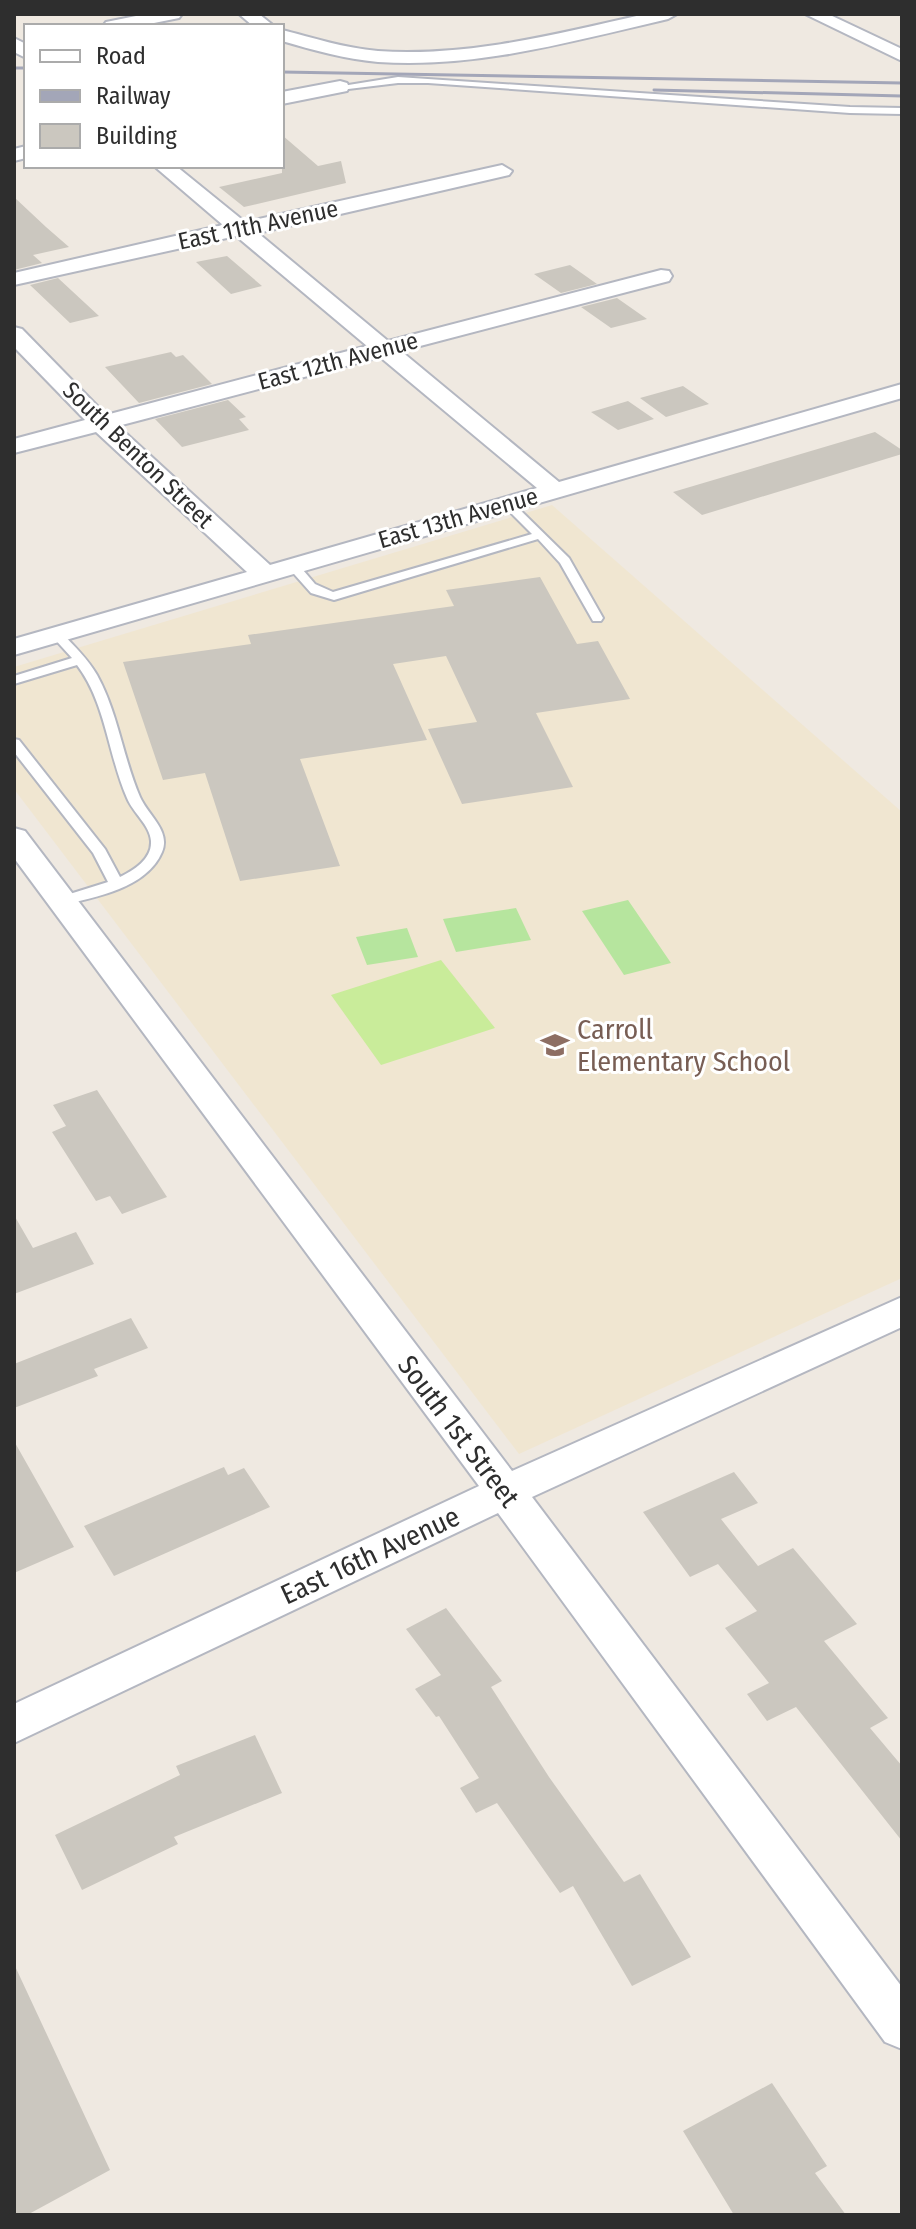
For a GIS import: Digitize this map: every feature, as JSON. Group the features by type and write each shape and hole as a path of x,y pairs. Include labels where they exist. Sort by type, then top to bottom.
{"street":[{"path":"122,24 173,14"},
{"path":"284,36 304,44 351,54 403,57 467,53 668,14"},
{"path":"814,14 902,56"},
{"path":"284,98 340,87"},
{"path":"166,168 554,490"},
{"name":"East 11th Avenue","path":"14,279 239,229 266,226 502,171"},
{"name":"East 12th Avenue","path":"14,446 661,276"},
{"name":"South Benton Street","path":"14,334 101,423 265,575"},
{"name":"East 13th Avenue","path":"14,647 902,391"},
{"name":"South 1st Street","path":"14,837 740,1804 902,2026"},
{"name":"East 16th Avenue","path":"14,1724 504,1492 902,1311"}],"lane":[{"path":"340,87 428,80 902,111"},
{"path":"508,504 565,561 597,618"},
{"path":"293,566 315,591 334,596 540,535"},
{"path":"57,635 90,673 127,781 159,841 149,863 116,883 62,901"},
{"path":"14,680 80,660"},
{"path":"14,743 100,852 116,883"}],"shaded area":[{"name":"Carroll Elementary School","path":"552,505 902,812 902,1278 519,1454 14,789 14,667"}],"green space":[{"path":"628,900 671,963 624,975 582,911"},
{"path":"516,908 531,940 456,952 443,919"},
{"path":"407,928 418,957 367,965 356,937"},
{"path":"441,960 495,1028 381,1065 331,995"}],"building":[{"path":"284,137 318,166 341,161 346,183 244,207 219,187 282,173"},
{"path":"14,197 69,247 33,255 42,263 14,270"},
{"path":"227,256 262,286 231,294 196,262"},
{"path":"570,265 597,284 561,293 534,274"},
{"path":"58,278 99,316 70,323 30,285"},
{"path":"617,298 647,319 611,328 581,307"},
{"path":"171,352 176,357 183,355 212,384 139,403 105,367"},
{"path":"683,386 709,404 666,417 640,398"},
{"path":"228,400 246,417 239,419 249,430 182,447 155,419"},
{"path":"628,401 654,419 618,430 591,412"},
{"path":"875,432 902,450 902,454 702,515 673,492"},
{"path":"540,577 577,644 598,641 630,699 536,713 573,787 462,804 428,729 477,722 446,656 393,664 427,740 300,759 340,866 240,881 205,773 163,780 123,662 251,644 248,635 454,606 446,590"},
{"path":"97,1090 167,1197 122,1214 110,1196 96,1201 52,1132 66,1126 53,1105"},
{"path":"14,1215 33,1248 76,1232 94,1264 14,1294"},
{"path":"131,1318 148,1348 94,1369 98,1376 14,1408 14,1364"},
{"path":"14,1441 74,1547 14,1573"},
{"path":"224,1467 228,1475 244,1468 270,1507 114,1576 84,1526"},
{"path":"734,1472 758,1503 721,1519 758,1566 793,1548 857,1624 824,1641 888,1718 870,1728 902,1766 902,1841 796,1707 767,1721 747,1694 769,1683 725,1628 757,1611 718,1564 690,1577 643,1512"},
{"path":"446,1608 502,1681 491,1687 549,1777 624,1882 640,1874 691,1957 632,1986 573,1886 560,1893 497,1803 476,1813 460,1788 479,1778 439,1716 436,1717 415,1689 441,1675 406,1629"},
{"path":"255,1735 282,1793 174,1837 178,1844 82,1890 55,1835 180,1775 176,1766"},
{"path":"14,1964 110,2170 27,2215 14,2215"},
{"path":"772,2083 827,2166 815,2173 846,2215 734,2215 683,2131"}],"railway":[{"path":"14,68 24,68"},
{"path":"284,72 902,83"},
{"path":"654,90 902,96"}],"place":[{"name":"Carroll Elementary School","path":"555,1045"}]}
